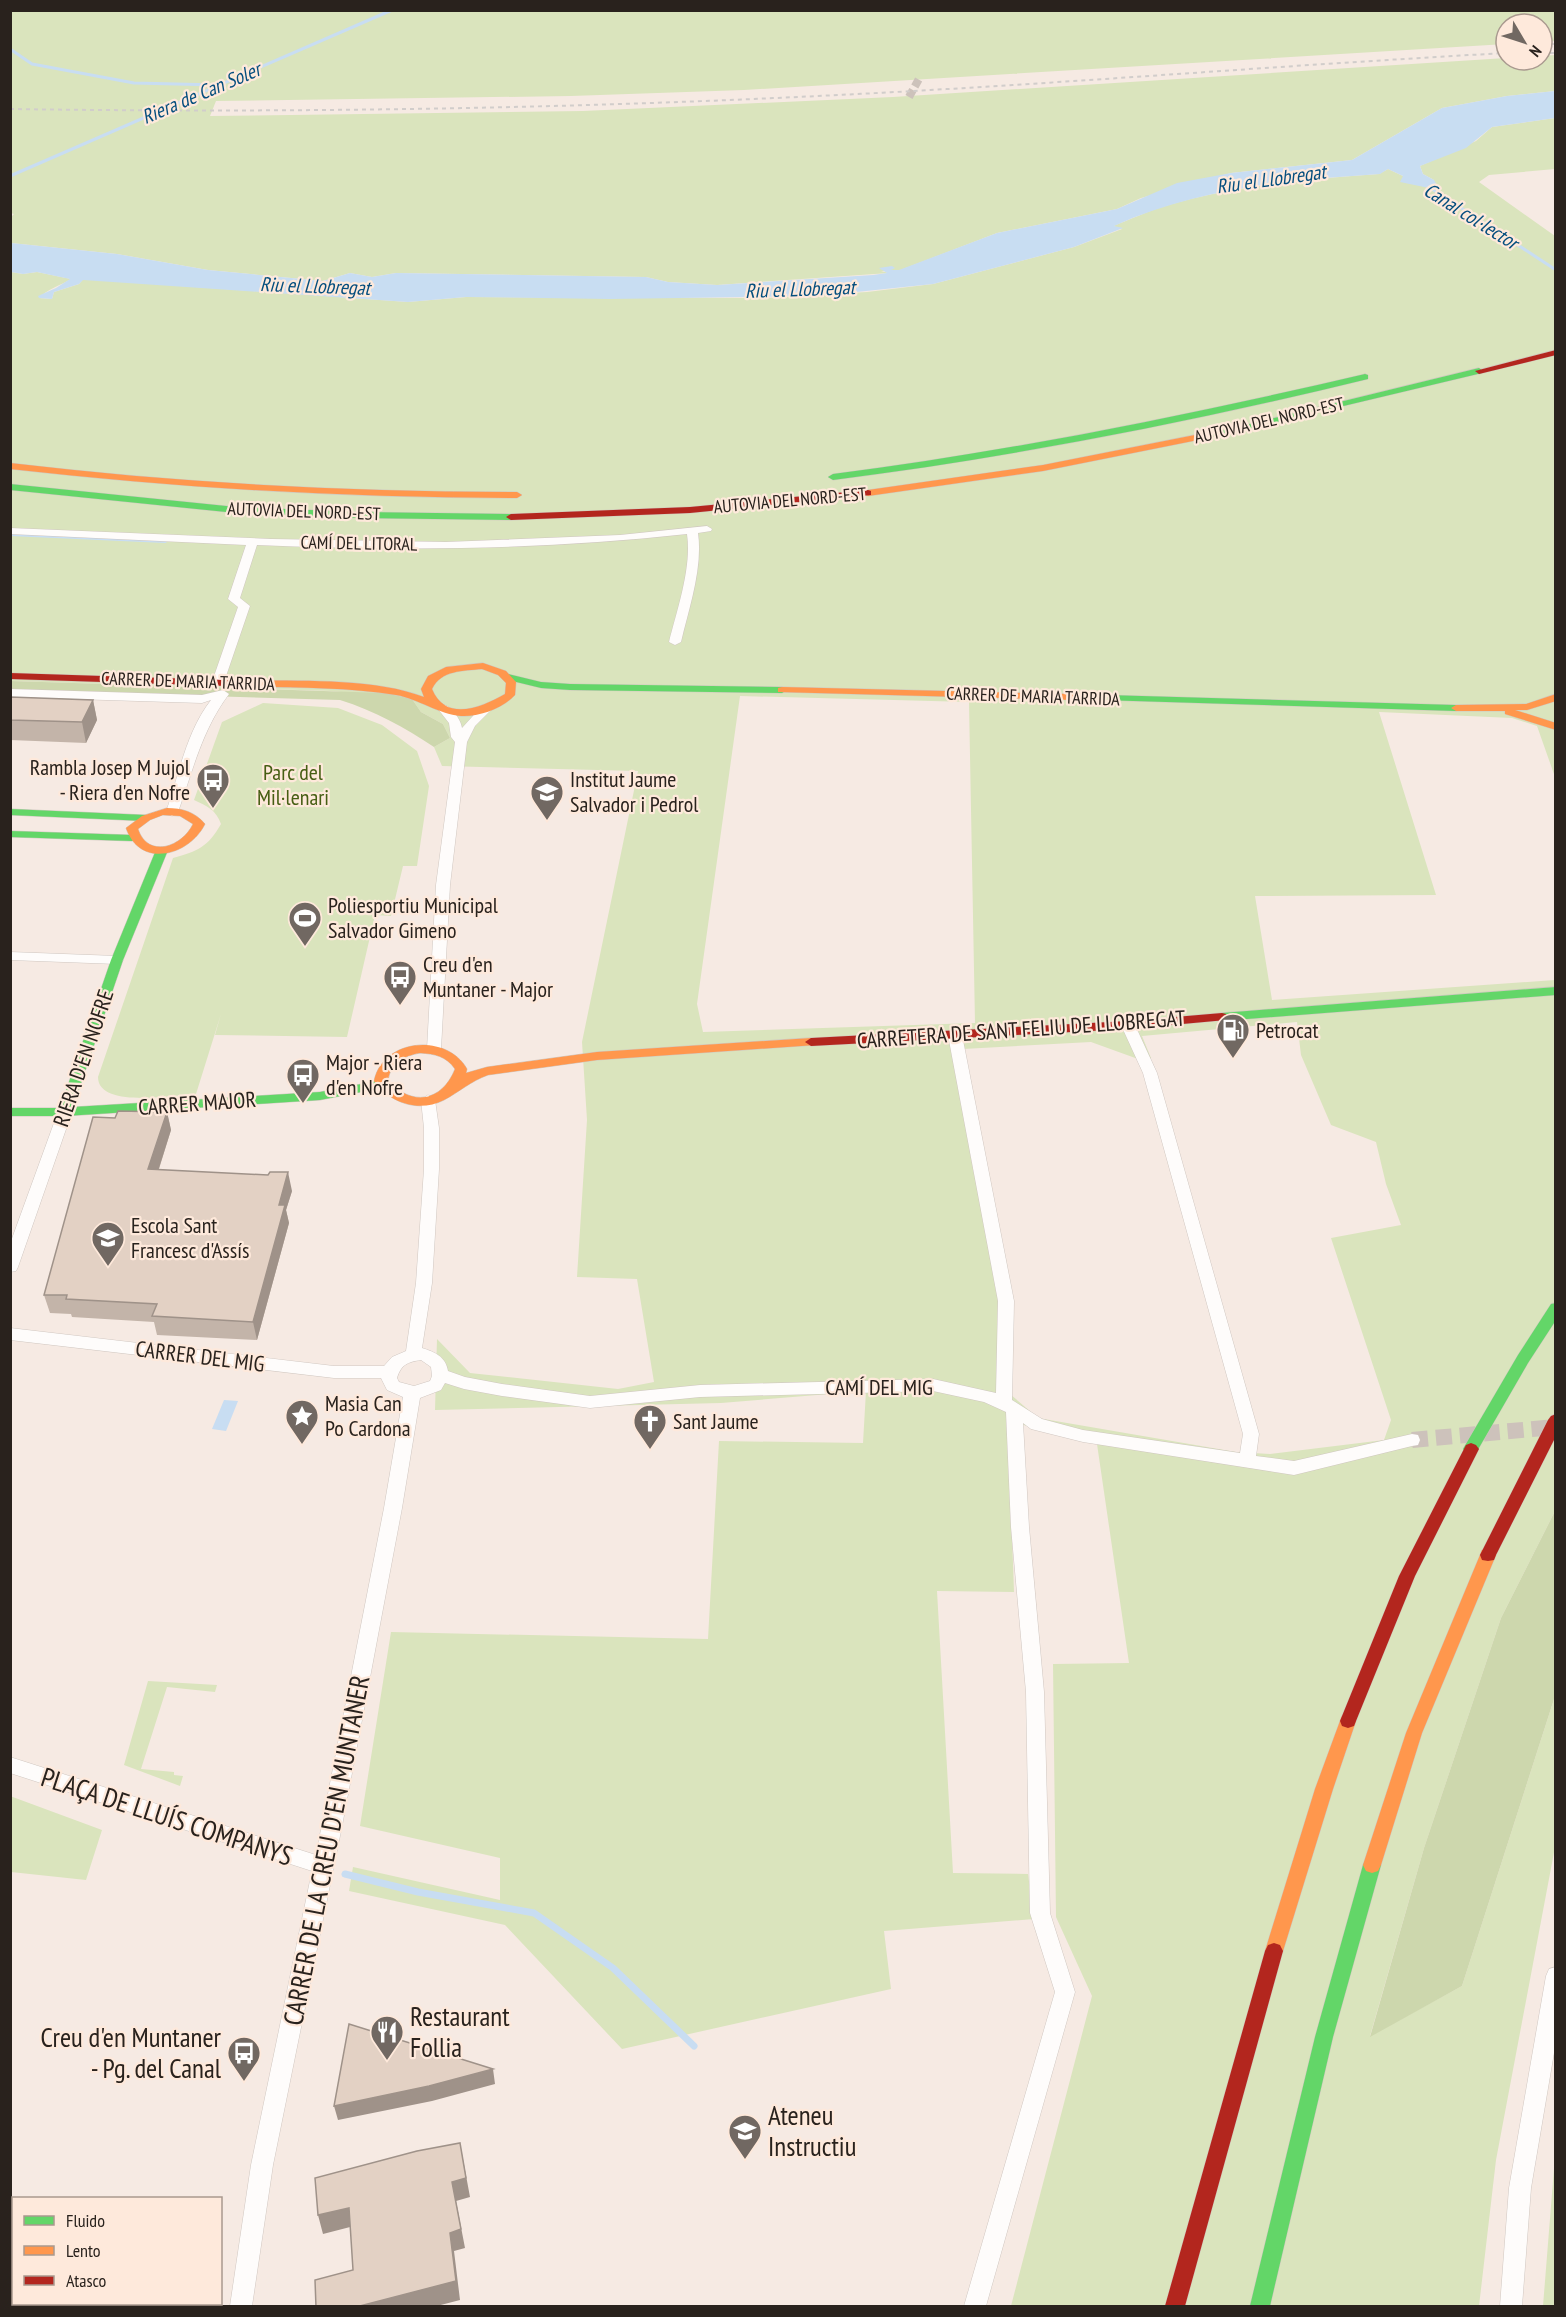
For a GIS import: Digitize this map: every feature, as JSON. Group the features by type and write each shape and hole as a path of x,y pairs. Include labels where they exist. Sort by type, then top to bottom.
{"main road":[{"name":"AUTOVIA DEL NORD-EST","path":"10,487 174,504 321,513 463,516 631,512 764,503 886,491 1041,468 1170,443 1556,352"},
{"name":"AUTOVIA DEL NORD-EST","path":"816,478 959,461 1063,444 1168,423 1381,373"},
{"path":"67,459 333,494"},
{"name":"AUTOVIA DEL NORD-EST","path":"10,466 180,485 333,494 527,495"},
{"path":"10,501 180,511 321,513"},
{"name":"CARRER DE MARIA TARRIDA","path":"366,687 408,682 459,667 478,666 496,669 508,677 541,685 570,687 870,691 1497,709"},
{"path":"438,706 427,696 426,688 432,679 442,672"},
{"name":"CARRER DE MARIA TARRIDA","path":"10,676 220,688 236,683 366,687 404,693 462,712 486,709 532,693 570,687"},
{"path":"502,702 512,689 508,677"},
{"path":"1497,709 1527,707 1556,699"},
{"path":"1556,699 1552,710 1556,722"},
{"path":"1497,709 1556,727"},
{"path":"10,812 146,818 172,812 194,817 199,824 199,829 191,841 183,846 162,850 142,847 132,838 10,834"},
{"path":"132,838 132,828 146,818"},
{"name":"RIERA D'EN NOFRE","path":"65,1112 117,960 162,850"},
{"name":"CARRETERA DE SANT FELIU DE LLOBREGAT","path":"454,1087 471,1076 487,1071 608,1055 1128,1024 1556,991"},
{"path":"434,1049 449,1054 457,1060 461,1075 454,1087 443,1095 428,1100 399,1099 389,1094 382,1084 381,1072 390,1060 410,1050 434,1049"},
{"name":"CARRETERA DE SANT FELIU DE LLOBREGAT","path":"457,1060 487,1071"},
{"name":"CARRER MAJOR","path":"10,1112 65,1112 320,1096 382,1084"},
{"path":"1175,2307 1269,1963 1338,1747 1398,1599 1461,1465 1515,1370 1556,1308"},
{"path":"1260,2307 1338,1979 1413,1735 1465,1604 1503,1520 1556,1420"}],"street":[{"name":"CAMÍ DEL LITORAL","path":"10,531 404,545 629,538 707,529"},
{"path":"675,642 687,598 694,545 692,531"},
{"path":"172,812 206,704 220,688 244,606 234,599 253,540"},
{"name":"CARRER DE MARIA TARRIDA","path":"10,693 206,704"},
{"path":"438,706 456,725 457,737 461,742"},
{"path":"434,1049 443,885 461,742 470,724 486,709"},
{"path":"10,957 117,960"},
{"path":"1128,1024 1150,1073 1251,1434 1247,1461"},
{"path":"955,1035 1006,1301 1009,1406 1035,1692 1040,1913 1065,1992 975,2307"},
{"path":"413,1355 420,1322 431,1183 432,1121 428,1100"},
{"name":"RIERA D'EN NOFRE","path":"10,1267 65,1112"},
{"name":"CARRER DEL MIG","path":"10,1334 334,1372 389,1372"},
{"path":"413,1355 428,1356 434,1359 439,1364 441,1375 428,1390 412,1394 395,1388 389,1381 389,1372 394,1364 413,1355"},
{"name":"CAMÍ DEL MIG","path":"441,1375 464,1383 502,1390 590,1402 700,1391 933,1385 987,1396 1009,1406 1037,1424 1083,1436 1294,1468 1412,1440"},
{"name":"CARRER DE LA CREU D'EN MUNTANER","path":"241,2307 262,2165 393,1508 412,1394"},
{"name":"PLAÇA DE LLUÍS COMPANYS","path":"10,1765 323,1866"},
{"path":"1511,2307 1520,2188 1556,1976"}],"green space":[{"path":"11,11 1555,11 1555,41 1554,12 1494,12 1494,45 744,90 571,96 216,101 210,116 583,111 893,97 1494,59 1494,72 1554,72 1555,55 1555,91 1507,96 1442,108 1352,160 1231,173 1141,198 1117,209 997,233 898,271 881,271 889,273 717,285 668,282 646,277 396,273 372,277 350,273 323,281 208,270 117,254 11,243 11,217 14,214 10,213"},
{"path":"1555,118 1555,169 1489,175 1479,182 1555,236 1555,777 1537,726 1512,718 1379,712 1436,895 1255,896 1272,1000 1555,980 1555,1511 1501,1618 1424,1848 1370,2036 1462,1986 1555,1696 1555,1847 1496,2160 1479,2306 1011,2306 1092,1996 1056,1917 1053,1664 1129,1663 1097,1444 1008,1421 1014,1592 937,1591 953,1873 1028,1874 1034,1919 884,1931 891,1989 622,2049 505,1925 349,1891 353,1867 500,1900 500,1858 360,1826 391,1632 708,1639 719,1441 863,1443 866,1391 721,1403 435,1410 437,1339 470,1373 618,1389 654,1382 637,1279 577,1277 587,1120 582,1042 638,771 442,766 434,747 450,738 443,724 421,712 412,699 331,691 11,681 11,272 23,274 37,272 71,279 39,298 52,299 54,292 79,284 83,279 408,302 466,297 765,298 867,292 933,284 1074,247 1122,229 1113,226 1152,210 1218,193 1298,181 1379,174 1388,169 1403,176 1434,180 1423,174 1420,166 1476,141 1492,127","holes":["740,696 969,702 975,1023 703,1032 697,1004","1297,1022 1301,1055 1331,1125 1376,1142 1386,1184 1401,1225 1331,1238 1391,1420 1384,1440 1270,1454 1236,1452 1038,1418 1010,1394 1011,1306 963,1049 1091,1042 1138,1059 1151,1058 1142,1036"]},
{"path":"11,681 385,693 412,699 421,712 443,724 450,738 434,747 389,720 340,700 11,690"},
{"name":"Parc del Mil·lenari","path":"263,703 338,708 382,725 417,751 429,786 417,866 403,866 391,916 375,915 347,1037 215,1035 221,1014 196,1094 139,1098 110,1093 101,1087 98,1077 173,858 189,853 207,843 221,824 210,809 194,800 222,722"},
{"path":"1555,1511 1555,1696 1462,1986 1370,2037 1424,1848 1501,1618"},
{"path":"148,1681 217,1685 215,1692 167,1687 141,1769 174,1772 174,1775 183,1776 180,1786 124,1765"},
{"path":"10,1796 102,1830 86,1880 11,1872"},
{"path":"1555,2156 1555,2306 1543,2306"}],"water":[{"name":"Riu el Llobregat","path":"1555,91 1555,118 1492,127 1466,148 1420,166 1423,174 1434,180 1438,187 1429,188 1400,182 1403,176 1388,169 1380,174 1278,183 1211,194 1146,213 1114,226 1123,228 1074,247 933,284 818,296 610,299 466,297 408,302 83,280 79,284 54,292 52,299 38,296 70,279 37,272 23,274 11,272 11,243 117,254 208,270 323,281 350,273 372,277 396,273 646,277 668,282 717,285 873,275 887,273 879,268 892,266 895,268 891,270 899,270 997,233 1117,209 1177,183 1231,173 1352,160 1442,108 1507,96"},
{"path":"224,1400 238,1401 226,1431 212,1429"}],"building":[{"path":"10,697 93,700 82,722 10,720"},
{"name":"Escola Sant Francesc d'Assís","path":"118,1111 167,1112 148,1169 268,1175 270,1172 288,1172 279,1205 285,1205 253,1322 152,1316 157,1304 66,1299 67,1295 44,1295 93,1117 115,1118"},
{"name":"Restaurant Follia","path":"349,2024 493,2069 429,2086 334,2106"},
{"path":"460,2143 466,2178 452,2182 461,2229 450,2233 456,2281 356,2307 316,2307 315,2280 353,2270 349,2208 318,2215 315,2178 417,2151"}],"waterway":[{"name":"Riera de Can Soler","path":"10,176 392,10"},
{"path":"10,49 32,64 134,83 218,85"},
{"name":"Canal col·lector","path":"1426,185 1556,270"},
{"path":"10,534 165,541"},
{"path":"345,1874 418,1892 534,1913 613,1968 694,2046"}],"tunnel":[{"path":"909,97 920,77"},
{"path":"1412,1440 1555,1427"}],"railway":[{"path":"10,109 424,109 631,104 838,95 1494,54"}],"traffic: fast":[{"path":"1205,436 1479,371"},
{"path":"833,477 1034,447 1233,407 1365,377"},
{"path":"10,487 139,502 236,510 360,515 511,517"},
{"path":"508,677 541,685 570,687 782,690"},
{"path":"1072,697 1456,708"},
{"path":"10,812 146,818"},
{"path":"10,834 132,838"},
{"path":"65,1112 117,960 162,850"},
{"path":"1222,1017 1556,991"},
{"path":"10,1112 65,1112 320,1096 382,1084"},
{"path":"1471,1449 1523,1359 1556,1308"},
{"path":"1260,2306 1324,2037 1372,1865"}],"traffic: slow":[{"path":"868,493 1043,468 1205,436"},
{"path":"10,466 137,480 263,489 390,494 517,495"},
{"path":"483,666 502,673 511,682 510,695 485,709 463,713 444,709 431,700 426,689 432,678 450,669 483,666"},
{"path":"227,683 366,687 404,693 433,704"},
{"path":"782,690 1072,697"},
{"path":"1456,708 1527,707 1556,697"},
{"path":"1509,712 1556,727"},
{"path":"161,812 182,813 199,824 194,833 176,847 164,850 143,847 136,840 132,828 146,818 161,812"},
{"path":"454,1087 471,1076 487,1071 597,1056 811,1042"},
{"path":"420,1049 444,1053 454,1059 461,1069 456,1082 437,1098 425,1101 401,1098 381,1081 382,1073 394,1058 420,1049"},
{"path":"1372,1865 1414,1733 1488,1555"},
{"path":"1274,1951 1324,1789 1348,1721"}],"traffic: jam":[{"path":"1479,371 1556,352"},
{"path":"511,517 690,510 868,493"},
{"path":"10,676 227,683"},
{"path":"811,1042 1128,1025 1222,1017"},
{"path":"1488,1555 1556,1420"},
{"path":"1348,1721 1407,1576 1471,1449"},
{"path":"1175,2306 1274,1951"}],"place":[{"name":"Rambla Josep M Jujol - Riera d'en Nofre","path":"213,809"},
{"name":"Institut Jaume Salvador i Pedrol","path":"547,821"},
{"name":"Poliesportiu Municipal Salvador Gimeno","path":"305,947"},
{"name":"Creu d'en Muntaner - Major","path":"400,1006"},
{"name":"Petrocat","path":"1233,1059"},
{"name":"Major - Riera d'en Nofre","path":"303,1104"},
{"name":"Escola Sant Francesc d'Assís","path":"108,1267"},
{"name":"Masia Can Po Cardona","path":"302,1445"},
{"name":"Sant Jaume","path":"650,1450"},
{"name":"Restaurant Follia","path":"387,2061"},
{"name":"Creu d'en Muntaner - Pg. del Canal","path":"244,2082"},
{"name":"Ateneu Instructiu","path":"745,2160"}]}
